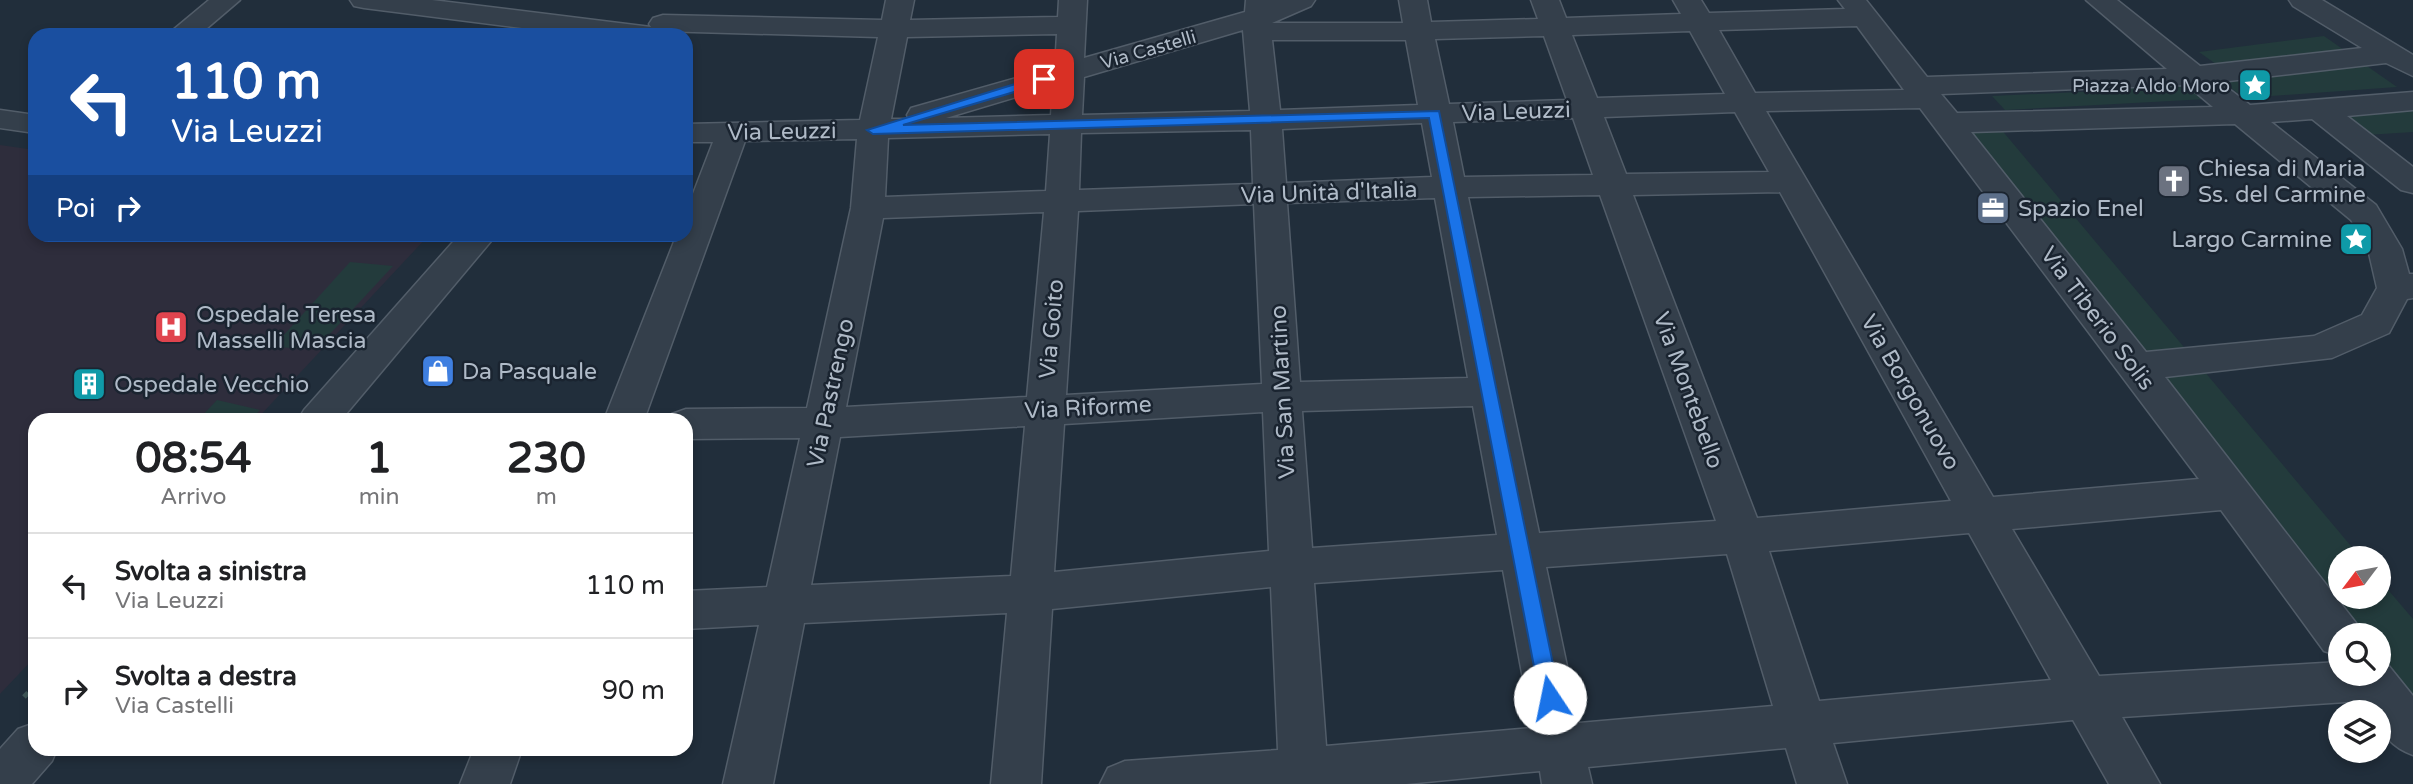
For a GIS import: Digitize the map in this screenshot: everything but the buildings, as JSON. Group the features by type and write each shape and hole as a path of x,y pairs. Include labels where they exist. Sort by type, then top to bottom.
{"street":[{"path":"190,28 226,0"},
{"path":"364,0 427,4 630,28"},
{"path":"658,28 684,0"},
{"name":"Via Pastrengo","path":"748,784 868,208 873,130 900,0"},
{"name":"Via Castelli","path":"873,130 1259,16 1301,0"},
{"path":"2100,0 2364,213 2404,287 2376,324 2319,349 2136,366"},
{"path":"2304,0 2402,60"},
{"path":"398,28 427,4"},
{"path":"1259,16 1859,9"},
{"name":"Via Tiberio Solis","path":"1859,9 2136,366 2329,623"},
{"name":"Via Borgonuovo","path":"1693,11 2135,784"},
{"path":"693,31 892,29 1073,12"},
{"name":"Via Goito","path":"1016,784 1062,201 1064,125 1073,12"},
{"name":"Via Montebello","path":"1550,13 1743,536 1822,784"},
{"name":"Via San Martino","path":"1259,16 1304,778"},
{"path":"1416,16 1564,765"},
{"path":"1930,103 2094,82 2402,60"},
{"path":"1930,103 2243,115 2413,100"},
{"name":"Via Leuzzi","path":"693,134 1266,120 1745,102 1930,103"},
{"path":"2318,108 2413,183"},
{"path":"0,119 28,123"},
{"path":"693,238 733,132"},
{"name":"Via Unità d'Italia","path":"868,208 1612,182 1791,182"},
{"path":"324,413 473,242"},
{"path":"627,413 691,242"},
{"name":"Via Riforme","path":"693,424 824,423 1282,397 1490,391"},
{"path":"693,610 1031,593 1292,567 1743,536 2229,493"},
{"path":"1125,784 1564,765 1802,725 2086,698 2328,680"},
{"path":"2377,686 2413,733"},
{"path":"485,784 495,756"}],"shaded area":[{"name":"Ospedale Teresa Masselli Mascia","path":"0,145 28,149 28,242 422,242 263,413 28,413 28,664 0,694"}],"green space":[{"path":"2324,36 2397,87 2244,98 2219,79 2234,77 2199,52"},
{"path":"2151,68 2167,84 2187,82 2207,99 2005,110 1992,96 2123,90 2111,71"},
{"path":"2413,104 2413,132 2366,135 2330,110"},
{"path":"2000,128 2351,546 2328,546 2328,591 1963,129"},
{"path":"350,262 393,266 316,349 273,347"},
{"path":"217,400 260,410 257,413 205,413"},
{"path":"2391,593 2413,619 2413,699 2391,671 2391,623 2354,623 2342,609 2391,609"}],"place":[{"name":"Piazza Aldo Moro","path":"2255,85"},
{"name":"Chiesa di Maria Ss. del Carmine","path":"2174,181"},
{"name":"Spazio Enel","path":"1993,208"},
{"name":"Largo Carmine","path":"2356,239"},
{"name":"Ospedale Teresa Masselli Mascia","path":"171,327"},
{"name":"Da Pasquale","path":"438,371"},
{"name":"Ospedale Vecchio","path":"89,384"}],"route":[{"path":"1044,79 873,130 1435,114 1550,698"}]}
